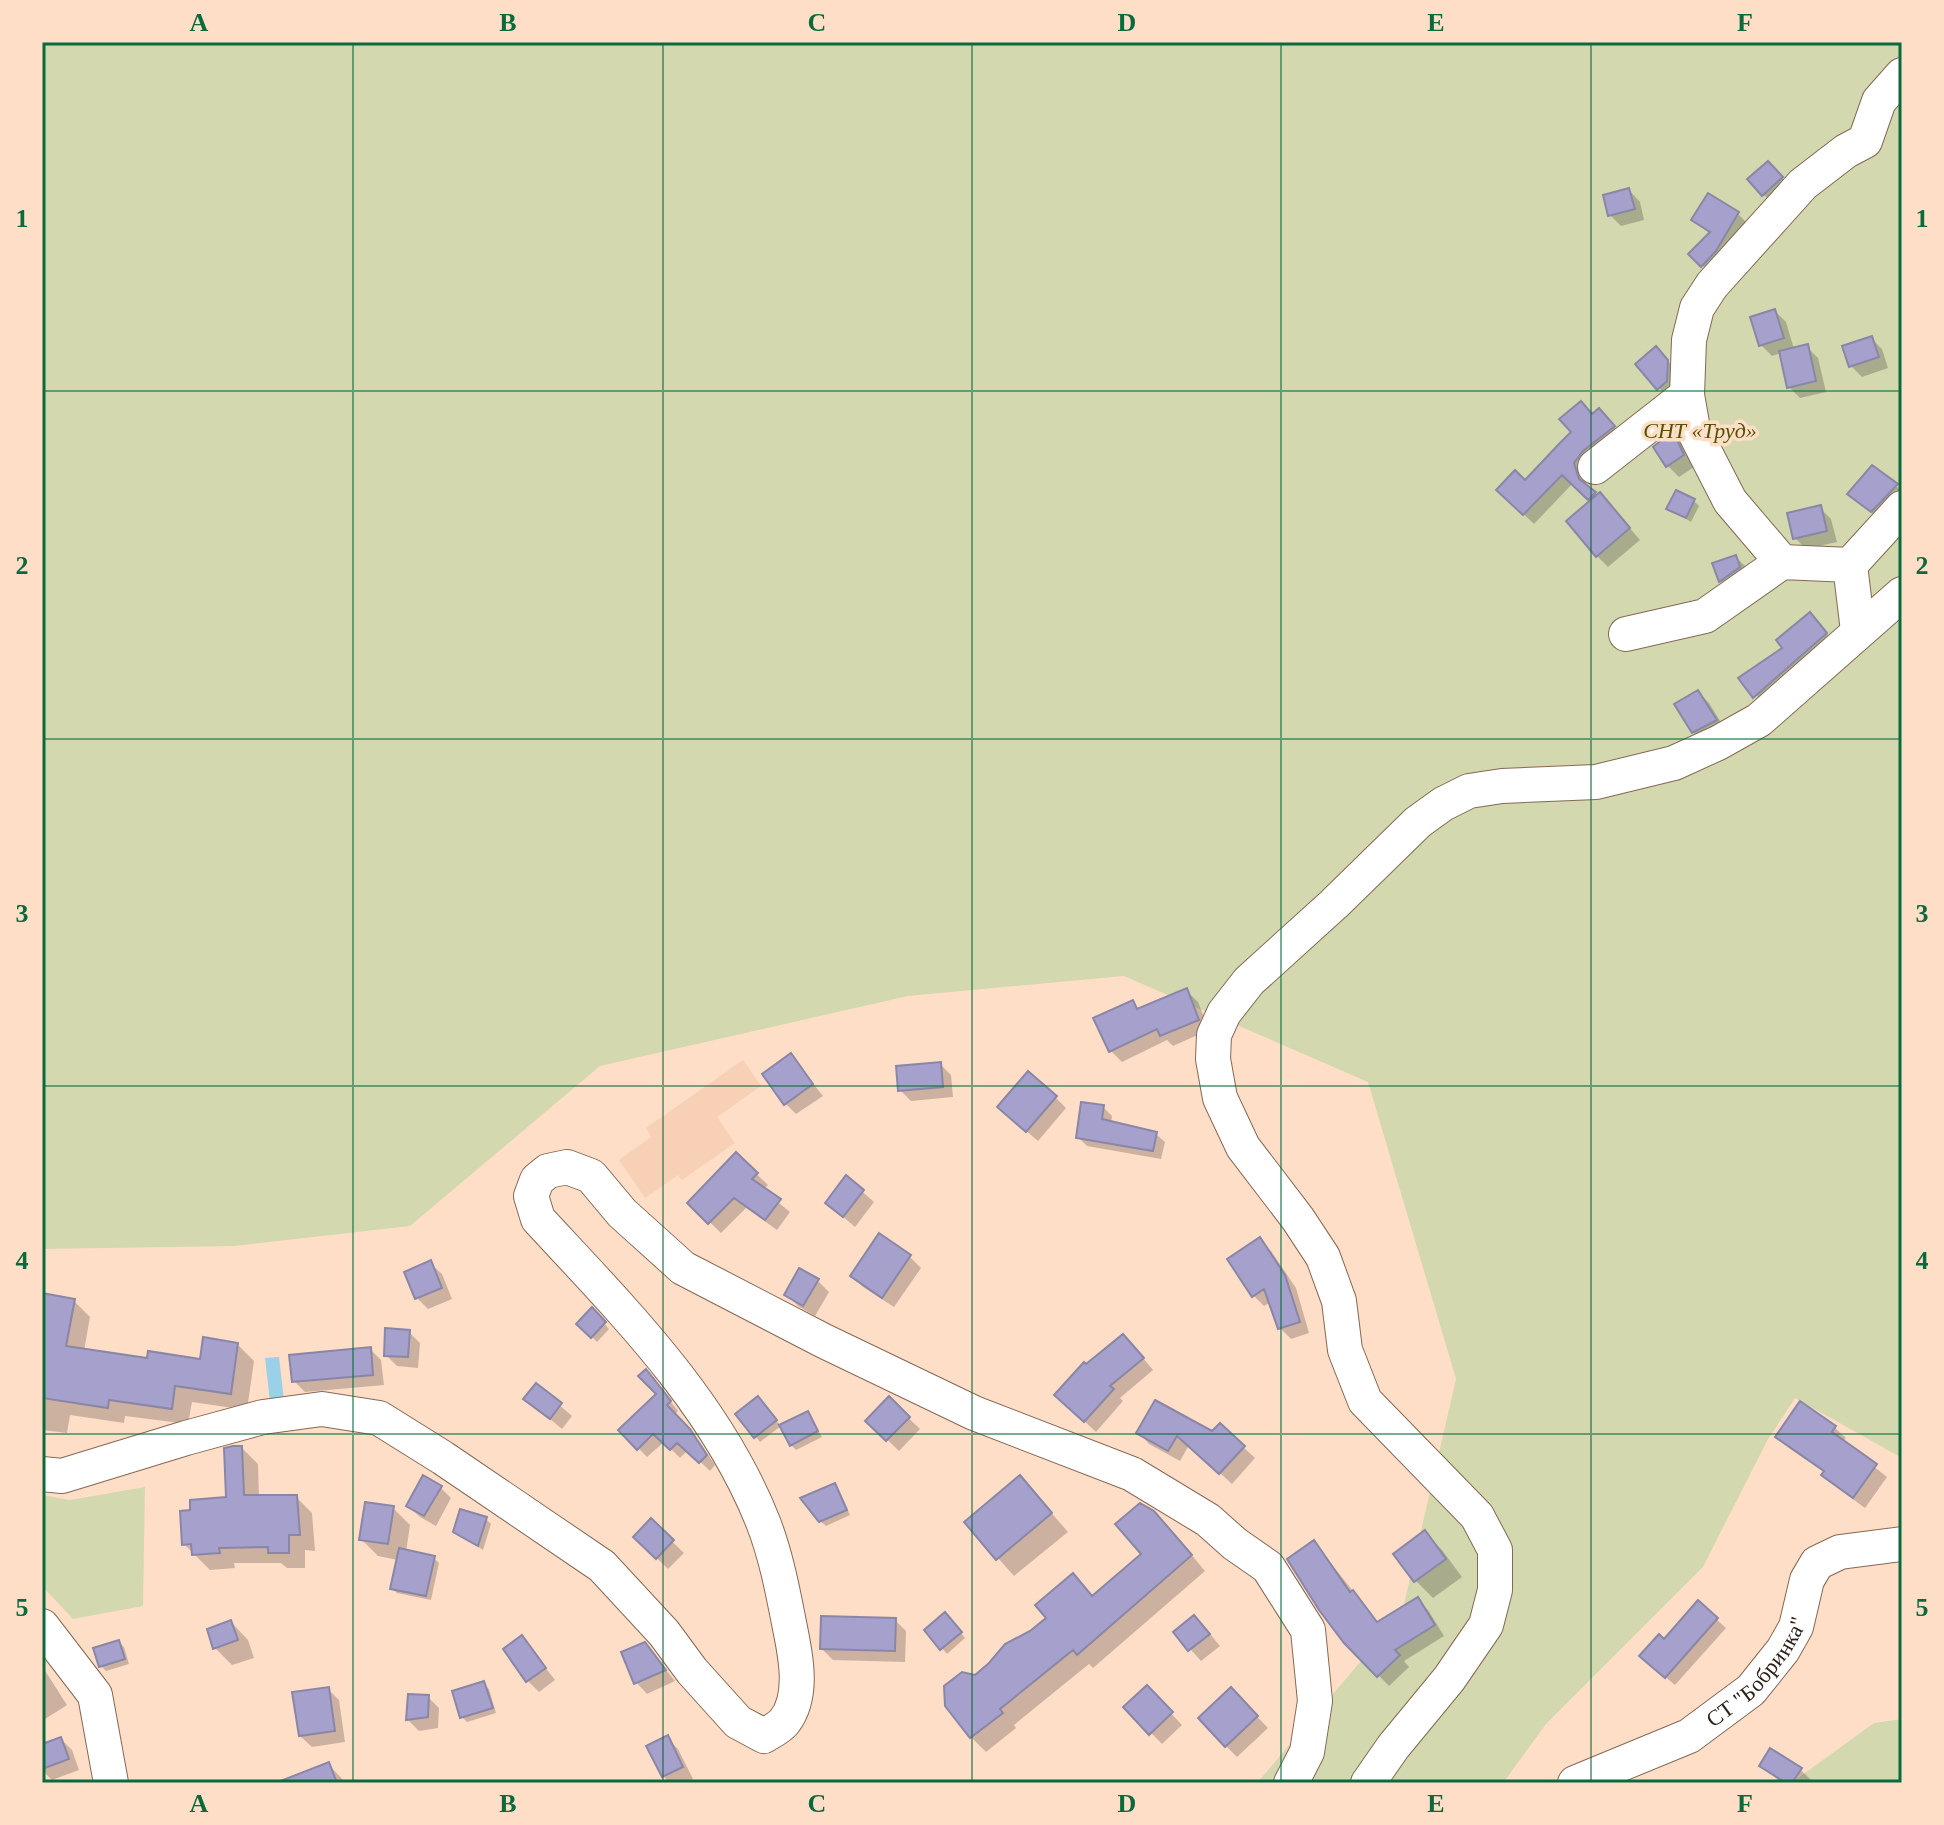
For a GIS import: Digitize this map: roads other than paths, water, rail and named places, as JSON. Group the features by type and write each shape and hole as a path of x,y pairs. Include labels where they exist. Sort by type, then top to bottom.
{"street":[{"path":"1782,562 1730,501 1693,429 1687,395 1689,340 1697,308 1712,285 1803,184 1846,151 1865,141 1879,101 1902,75"},
{"path":"1595,467 1687,395"},
{"path":"1858,631 1850,565 1902,508"},
{"path":"1626,634 1705,616 1782,562 1850,565"},
{"path":"1368,1783 1449,1679 1486,1625 1495,1590 1495,1550 1477,1516 1365,1401 1345,1350 1339,1301 1323,1257 1243,1147 1220,1098 1213,1059 1214,1035 1224,1013 1249,981 1418,822 1443,804 1469,791 1502,786 1596,782 1674,763 1718,743 1759,720 1902,594"},
{"path":"42,1474 62,1476 263,1417 322,1409 379,1418 602,1566 664,1633 692,1671 738,1722 764,1736 783,1725 794,1704 795,1668 782,1587 763,1522 733,1459 680,1378 538,1219 531,1196 537,1180 548,1171 567,1167 591,1176 622,1213 683,1268 824,1341 974,1413 1132,1474 1208,1520 1268,1567 1308,1630 1315,1701 1307,1752 1291,1783"},
{"name":"СТ \"Бобринка\"","path":"1575,1783 1689,1736 1751,1690 1783,1650 1796,1627 1807,1580 1817,1563 1840,1552 1902,1544"},
{"path":"42,1626 95,1695 111,1783"}],"water":[{"path":"279,1357 284,1400 270,1402 265,1358"}],"park label":[{"name":"СНТ «Труд»","path":"1700,430"}]}
